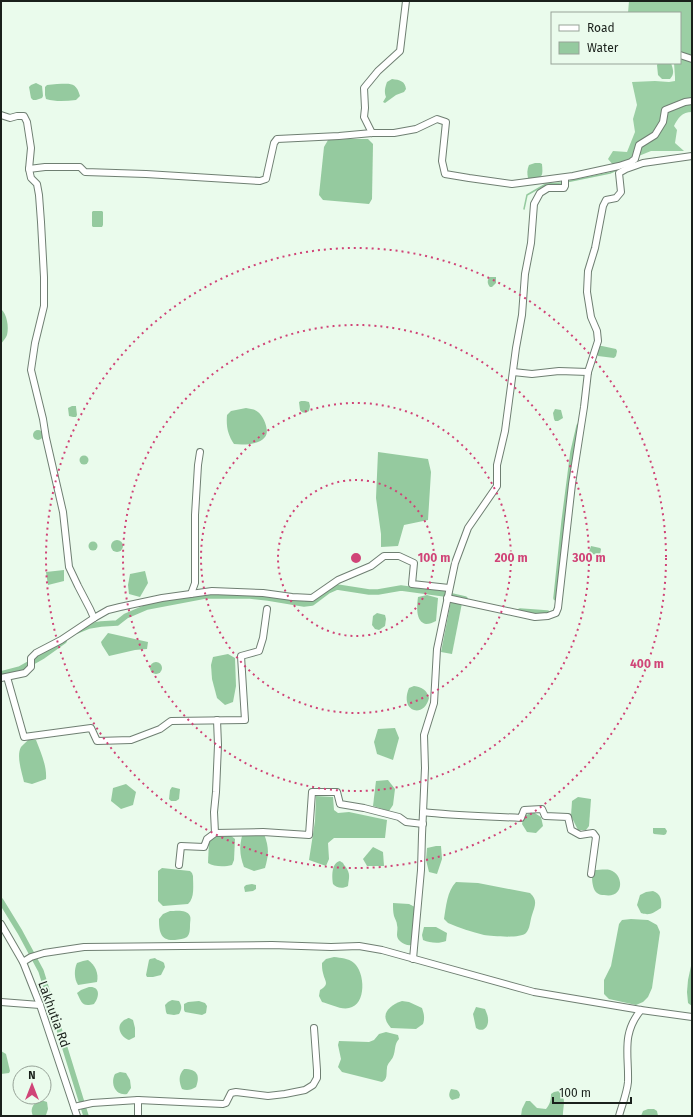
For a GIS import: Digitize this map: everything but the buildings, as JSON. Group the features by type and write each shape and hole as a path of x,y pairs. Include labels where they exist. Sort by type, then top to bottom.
{"street":[{"path":"372,133 364,118 364,88 378,71 400,51 406,1"},
{"path":"681,55 692,59"},
{"path":"29,169 46,167 80,167 85,172 260,181 266,179 274,142 278,139 394,133 416,129 436,119 446,122 442,161 445,174 512,184 565,178 631,162 635,159 639,146 655,135 663,122 665,110 692,101"},
{"path":"1,115 10,118 24,116 27,122 30,148 29,169 31,178 37,184 39,195 44,277 44,306 35,343 31,370 43,419 62,512 69,567 94,618"},
{"path":"447,598 535,617 548,616 556,613 558,608 572,484 588,372 598,341 597,331 591,317 586,292 588,271 595,248 603,206 606,200 616,198 621,192 619,173 643,163 692,156"},
{"path":"413,959 421,870 425,768 424,735 434,703 437,650 447,598 455,563 468,528 497,486 497,465 505,431 522,315 525,274 531,244 534,204 540,193 548,188 564,188 565,178"},
{"path":"513,372 532,374 559,371 588,372"},
{"path":"191,594 195,583 195,515 200,452"},
{"path":"267,609 263,638 259,651 241,656 245,720 171,721 160,729 131,740 97,741 91,728 24,737 4,677 25,673 31,667 31,658 36,653 61,640 108,610 162,598 212,591 263,593 312,598 338,580 371,566 384,556 399,556 414,563 412,584 449,588"},
{"path":"215,833 214,812 218,745 217,720"},
{"path":"179,865 181,846 204,847 208,839 215,833 263,832 309,835 312,792 337,792 340,804 393,815 406,822 423,824"},
{"path":"423,812 451,815 481,815 521,818 524,810 542,809 545,816 568,817 571,830 580,835 592,833 596,837 591,874"},
{"name":"Lakhutia Rd","path":"1,924 22,962 40,1005 77,1116"},
{"path":"22,962 31,957 44,953 84,947 272,945 330,947 359,946 382,950 534,992 692,1017"},
{"path":"1,1002 40,1005"},
{"path":"619,1116 628,1084 626,1042 634,1019 641,1010"},
{"path":"74,1107 92,1103 138,1100 222,1104 226,1103 231,1093 236,1092 268,1096 305,1090 313,1085 318,1070 314,1028"},
{"path":"138,1100 138,1116"}],"shaded area":[{"path":"629,1 692,1 692,112 681,116 674,126 677,130 675,143 684,151 651,151 614,166 608,159 613,151 627,152 635,132 633,119 637,105 632,82 675,81 674,64 681,64 681,12 628,12"}],"water":[{"path":"671,64 673,69 672,77 670,79 662,79 658,75 657,65"},
{"path":"392,79 402,81 405,84 406,89 404,92 396,95 385,103 383,102 386,97 385,91 387,82"},
{"path":"36,83 42,86 43,96 42,98 33,100 31,98 29,87"},
{"path":"72,84 80,96 76,100 57,101 46,99 45,87 47,85"},
{"path":"368,139 373,144 372,199 369,204 323,200 319,195 324,147 328,140"},
{"path":"535,163 542,164 542,174 538,178 530,180 527,172 528,168 529,165"},
{"path":"93,211 103,212 102,227 92,226"},
{"path":"490,277 496,277 496,283 492,287 490,287 488,283 488,279"},
{"path":"1,309 6,317 8,332 1,344"},
{"path":"599,346 616,349 616,356 614,358 598,356 596,351"},
{"path":"299,402 309,402 309,411 304,413 300,410"},
{"path":"76,406 76,417 69,416 68,408"},
{"path":"246,408 255,410 260,414 267,428 265,437 259,442 255,443 234,444 228,431 227,415 231,411"},
{"path":"555,409 561,410 563,418 558,421 555,421 554,419 553,413"},
{"path":"38,430 43,435 38,440 33,435"},
{"path":"378,452 428,459 431,472 428,520 404,525 398,546 381,547 381,534 376,498"},
{"path":"84,455 89,460 84,465 79,460"},
{"path":"115,540 119,540 123,546 119,552 115,552 111,548 111,544"},
{"path":"91,542 95,542 97,546 95,550 91,550 89,548 89,544"},
{"path":"591,546 601,549 600,555 590,554 589,552"},
{"path":"64,570 64,581 48,585 46,572"},
{"path":"145,571 148,583 140,597 129,594 128,585 130,574"},
{"path":"427,595 438,598 436,621 426,624 422,623 418,617 417,604 418,597"},
{"path":"451,601 462,603 452,654 441,652"},
{"path":"377,613 385,615 386,619 385,626 379,630 375,629 372,625 373,616"},
{"path":"108,633 148,642 147,649 109,656 101,642"},
{"path":"228,654 235,658 236,686 233,702 225,705 217,698 212,679 211,665 213,657"},
{"path":"154,662 158,662 162,668 158,674 154,674 150,670 150,666"},
{"path":"414,686 424,689 429,698 426,705 422,709 413,710 407,703 409,688"},
{"path":"395,728 399,738 393,760 377,754 374,742 378,729"},
{"path":"28,740 36,740 46,769 46,779 32,784 24,782 19,760 21,747"},
{"path":"388,780 395,789 393,805 389,811 373,806 376,781"},
{"path":"126,784 136,792 133,805 121,809 111,801 113,788"},
{"path":"172,787 180,789 179,799 176,801 171,801 169,799 170,790"},
{"path":"316,796 333,797 334,810 338,813 349,812 387,820 385,838 334,838 328,843 329,859 326,866 309,860 315,821"},
{"path":"578,797 591,799 589,826 586,830 578,830 571,816 572,801"},
{"path":"533,812 541,817 543,826 536,833 527,832 522,824 524,816"},
{"path":"653,828 665,828 667,831 666,834 654,834"},
{"path":"254,833 264,834 268,851 265,868 254,871 244,867 240,848 242,836"},
{"path":"214,835 230,835 235,839 234,860 232,865 220,866 208,863 209,840"},
{"path":"441,846 442,859 437,874 429,872 426,860 427,848"},
{"path":"373,847 383,852 384,866 367,866 363,859"},
{"path":"340,861 349,873 348,886 344,888 333,884 332,874 334,867 337,862"},
{"path":"162,868 190,871 192,873 193,895 188,904 163,906 158,901 158,871"},
{"path":"594,870 610,870 615,872 620,881 619,890 611,895 602,895 596,892 593,887 592,879"},
{"path":"456,882 478,883 530,893 534,898 535,906 526,933 518,936 506,937 484,935 448,923 444,919 446,904 449,894"},
{"path":"252,884 256,885 256,889 245,892 244,887"},
{"path":"653,891 658,894 660,898 661,908 654,913 641,913 637,905 640,895"},
{"path":"393,903 409,904 415,907 413,941 411,945 402,943 397,937 397,923"},
{"path":"170,911 184,911 189,914 190,931 187,937 183,939 170,940 163,937 161,934 159,919 163,914"},
{"path":"622,920 648,920 657,925 660,932 652,988 648,997 643,1002 636,1005 609,999 604,994 604,980 611,966 619,924"},
{"path":"424,927 436,927 447,933 446,941 434,943 423,940 422,935"},
{"path":"334,957 352,961 358,967 362,980 362,988 359,1001 355,1006 349,1008 339,1008 322,1002 319,996 320,990 326,984 322,971 322,963 326,959"},
{"path":"155,958 162,961 165,967 161,975 147,977 146,975 149,960"},
{"path":"88,960 93,964 96,970 97,982 78,985 75,977 76,965 77,963"},
{"path":"691,966 692,1006 688,1003 687,992"},
{"path":"89,987 95,988 98,995 94,1004 87,1005 81,1002 77,993"},
{"path":"172,1000 179,1001 180,1003 181,1011 179,1014 167,1014 166,1012 165,1005"},
{"path":"199,1001 205,1003 207,1006 206,1013 202,1015 185,1012 184,1004"},
{"path":"402,1001 409,1002 422,1008 424,1016 423,1024 416,1029 391,1028 387,1023 386,1015 389,1008"},
{"path":"476,1007 485,1009 488,1019 488,1024 481,1030 476,1028 473,1014"},
{"path":"129,1018 133,1020 135,1037 129,1040 126,1039 120,1032 120,1026 124,1020"},
{"path":"386,1032 398,1035 399,1039 396,1043 393,1057 388,1065 384,1081 382,1082 342,1072 338,1067 341,1059 338,1045 339,1041 369,1042 374,1040 379,1034"},
{"path":"1,1051 6,1054 10,1071 9,1073 1,1074"},
{"path":"184,1069 192,1070 197,1074 198,1080 196,1087 189,1090 182,1089 180,1079"},
{"path":"120,1072 126,1073 130,1080 131,1088 127,1094 119,1093 113,1085 115,1074"},
{"path":"451,1089 459,1092 459,1098 452,1100 450,1098 449,1095"},
{"path":"559,1091 564,1100 563,1116 521,1116 522,1109 526,1101 530,1101 537,1108 546,1109 550,1102 551,1094"},
{"path":"34,1105 47,1105 46,1115 33,1116 32,1107"},
{"path":"654,1109 657,1111 658,1116 641,1116 643,1111"}],"waterway":[{"path":"643,160 681,155"},
{"path":"566,182 610,173 619,169"},
{"path":"524,209 527,195 546,184 562,183"},
{"path":"556,598 573,452 579,426"},
{"path":"77,631 89,626 117,623 126,616 147,607 205,596 250,596 304,604 312,603 328,591 337,587 369,592 401,588 445,594"},
{"path":"452,596 465,599"},
{"path":"520,611 547,613"},
{"path":"1,674 20,669 43,656 64,641"},
{"path":"1,901 41,971 86,1116"}]}
